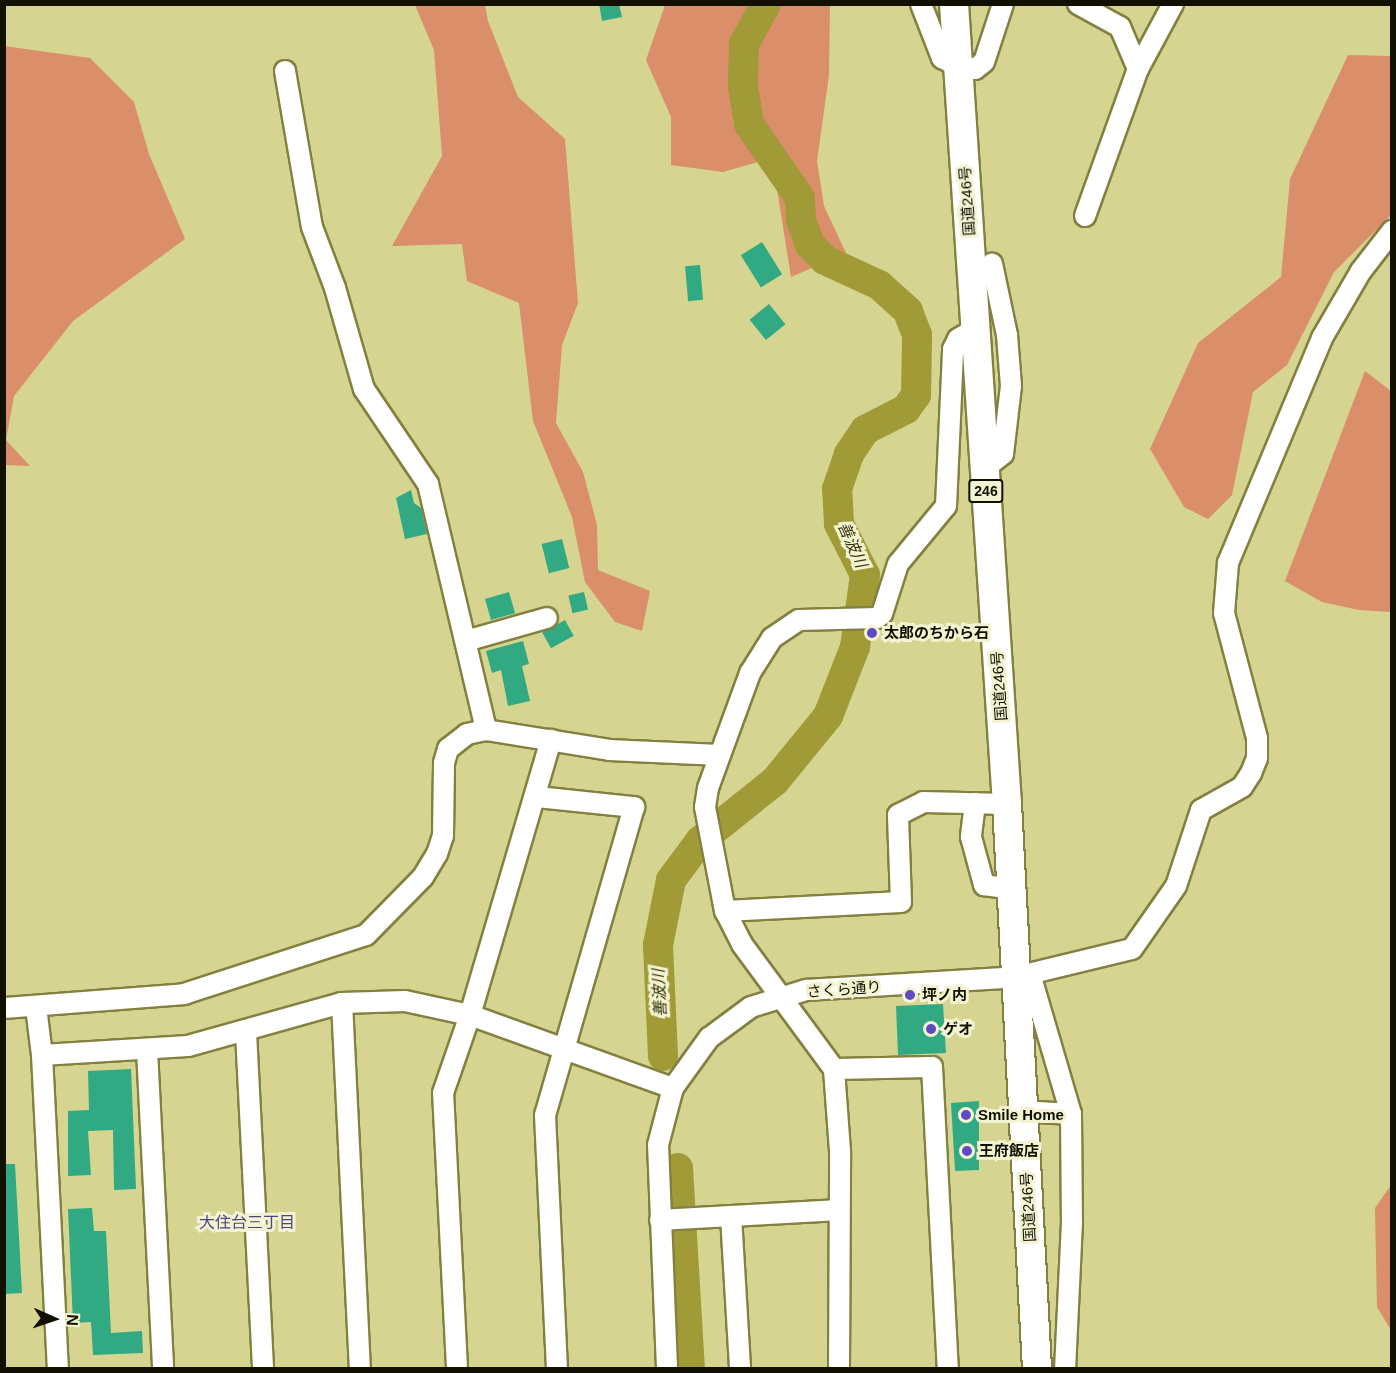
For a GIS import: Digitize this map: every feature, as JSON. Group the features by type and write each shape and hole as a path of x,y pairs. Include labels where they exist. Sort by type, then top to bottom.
{"highway":[{"name":"国道246号","path":"954,4 1012,889 1025,981 1022,1111 1036,1358"}],"street":[{"path":"921,4 934,45 942,58 958,66 975,69 984,62 1003,4"},
{"path":"1078,4 1120,27 1138,69"},
{"path":"1084,216 1138,69 1173,4"},
{"path":"285,71 312,227 335,288 364,389 428,484 486,730"},
{"name":"さくら通り","path":"667,1368 658,1145 673,1088 689,1060 720,1027 751,1007 806,990 1025,981 1132,949 1176,886 1201,810 1242,787 1251,773 1257,758 1257,738 1224,614 1227,563 1322,338 1361,271 1392,231"},
{"path":"985,468 1003,454 1011,386 1007,335 992,264"},
{"path":"839,1368 839,1210 834,1069 742,944 725,911 708,835 708,788 750,673 772,638 799,620 862,619 882,614 898,564 946,506 953,349 958,339 975,329"},
{"path":"466,641 547,618"},
{"path":"4,1008 36,1007 46,1002 184,993 366,935 423,878 437,854 443,836 444,763 448,749 467,734 486,730 609,750 720,754"},
{"path":"457,1368 443,1093 470,1016 537,797 551,740"},
{"path":"537,797 634,807 545,1115 557,1368"},
{"path":"725,911 901,902 898,815 923,802 1007,804"},
{"path":"975,803 971,837 984,885 1012,889"},
{"path":"1025,981 1071,1114 1072,1222 1065,1360 1036,1358"},
{"path":"42,1055 188,1046 246,1032 342,1003 405,1001 470,1016 673,1088"},
{"path":"342,1003 360,1368"},
{"path":"36,1007 42,1055 58,1368"},
{"path":"246,1032 263,1368"},
{"path":"147,1050 163,1368"},
{"path":"834,1069 932,1067 948,1368"},
{"path":"1022,1111 1071,1114"},
{"path":"660,1220 839,1210"},
{"path":"731,1216 740,1368"}],"shaded area":[{"path":"415,5 485,5 488,21 518,97 565,139 578,303 562,345 556,423 583,472 597,525 598,570 650,591 642,631 615,622 585,582 572,517 533,421 519,303 467,281 462,244 392,246 442,156 434,50"},
{"path":"665,5 830,5 829,75 817,161 824,206 846,253 791,277 772,158 723,172 671,165 671,117 646,60"},
{"path":"4,46 90,58 134,102 149,154 185,239 73,321 14,396 6,440 30,466 5,465"},
{"path":"1348,55 1391,56 1391,215 1334,272 1287,365 1253,392 1232,495 1208,519 1184,507 1150,449 1198,343 1281,277 1290,179"},
{"path":"1365,371 1391,391 1391,612 1359,610 1322,602 1285,581"},
{"path":"1391,1185 1391,1330 1377,1307 1375,1208"}],"building":[{"path":"599,4 619,4 622,17 602,21"},
{"path":"762,242 782,274 761,287 741,255"},
{"path":"700,265 703,300 688,301 685,266"},
{"path":"769,304 785,324 766,340 750,320"},
{"path":"411,490 414,503 421,508 427,534 405,539 396,498"},
{"path":"562,539 569,568 549,573 542,544"},
{"path":"509,592 515,613 491,620 485,599"},
{"path":"584,592 588,610 572,613 568,596"},
{"path":"565,620 574,636 551,648 542,633"},
{"path":"523,641 529,664 522,666 530,701 508,706 501,670 492,673 486,651"},
{"path":"943,1004 944,1020 952,1020 953,1036 945,1037 946,1053 898,1055 896,1006"},
{"path":"131,1069 136,1189 114,1190 113,1130 88,1131 91,1175 68,1176 68,1111 89,1110 88,1071"},
{"path":"979,1101 979,1170 955,1171 951,1103"},
{"path":"4,1164 15,1164 22,1293 4,1294"},
{"path":"92,1208 94,1231 106,1231 111,1333 142,1331 143,1353 93,1355 91,1322 73,1323 68,1209"}],"waterway":[{"name":"善波川","path":"663,1056 658,945 671,880 700,841 775,781 828,716 855,647 865,575 839,524 837,489 849,454 865,430 906,409 916,395 917,335 908,311 879,285 825,260 810,245 801,220 800,198 749,124 743,87 744,44 766,4"},
{"name":"善波川","path":"678,1168 690,1368"}],"place":[{"name":"太郎のちから石","path":"872,633"},
{"name":"坪ノ内","path":"910,995"},
{"name":"ゲオ","path":"931,1029"},
{"name":"Smile Home","path":"966,1115"},
{"name":"王府飯店","path":"967,1151"}],"district":[{"name":"大住台三丁目","path":"247,1223"}]}
